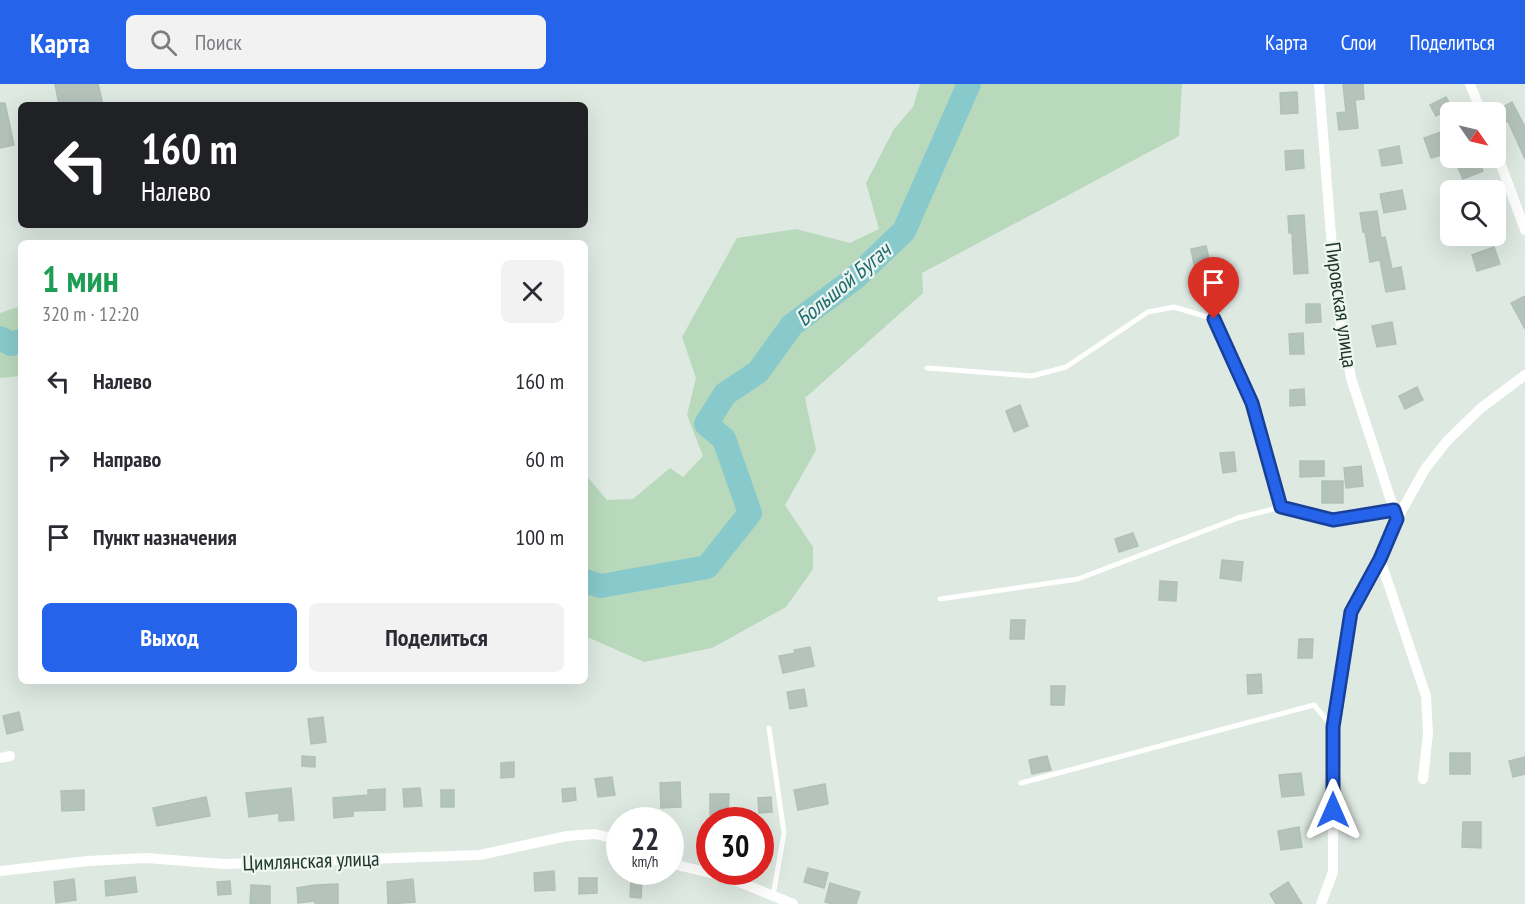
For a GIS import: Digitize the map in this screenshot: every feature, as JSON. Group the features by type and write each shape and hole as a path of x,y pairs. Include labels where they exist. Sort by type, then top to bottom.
{"street":[{"name":"Пировская улица","path":"1319,84 1336,298 1352,378 1395,514"},
{"path":"1470,84 1477,102"},
{"path":"1502,168 1525,230"},
{"path":"1321,904 1333,872 1333,727 1351,612 1380,559 1395,514 1425,469 1446,441 1481,408 1525,375"},
{"path":"1380,559 1426,696 1428,733 1423,779"},
{"name":"Цимлянская улица","path":"0,871 88,861 146,858 224,864 480,855 567,836 595,834 606,837"},
{"path":"684,867 726,877 793,904"}],"lane":[{"path":"927,368 1032,376 1066,367 1148,312 1174,307 1214,319 1252,403 1281,507"},
{"path":"940,599 1078,579 1238,518 1281,507 1333,520 1395,514"},
{"path":"1021,783 1314,705 1333,727"},
{"path":"769,728 784,833 773,896"}],"green space":[{"path":"920,84 1182,84 1179,136 922,273 923,293 805,398 816,450 785,505 813,547 813,569 786,607 712,648 644,662 588,637 588,478 607,500 633,499 670,468 683,477 703,456 687,415 696,378 682,337 737,238 796,229 850,243 879,229 866,183 894,129 913,107"},
{"path":"18,307 18,376 0,378 0,313"}],"building":[{"path":"55,84 98,84 102,102 58,102"},
{"path":"1343,84 1363,84 1364,99 1355,100 1358,128 1339,130 1337,113 1346,112"},
{"path":"1297,92 1298,113 1281,114 1280,93"},
{"path":"1446,97 1449,102 1440,102 1440,114 1436,116 1430,105"},
{"path":"1512,102 1525,127 1525,159 1508,121 1506,122 1506,105"},
{"path":"0,103 5,103 14,145 0,148"},
{"path":"1440,132 1440,155 1431,158 1424,138"},
{"path":"1399,146 1402,163 1382,166 1379,150"},
{"path":"1303,150 1304,168 1286,170 1285,151"},
{"path":"1458,168 1482,168 1483,171 1463,179"},
{"path":"1402,190 1406,209 1384,213 1380,194"},
{"path":"1377,211 1381,238 1385,237 1392,269 1401,267 1405,289 1386,292 1380,260 1370,262 1360,213"},
{"path":"1304,215 1308,273 1294,274 1292,233 1289,233 1288,216"},
{"path":"1206,246 1212,272 1196,275 1191,249"},
{"path":"1494,247 1500,264 1477,271 1472,255"},
{"path":"1525,296 1525,329 1511,303"},
{"path":"1306,304 1320,304 1321,322 1306,323"},
{"path":"1392,322 1396,344 1377,347 1372,326"},
{"path":"1303,333 1304,354 1290,354 1289,334"},
{"path":"1417,387 1423,400 1405,409 1399,396"},
{"path":"1304,389 1305,405 1290,406 1290,390"},
{"path":"1020,405 1028,426 1014,432 1006,411"},
{"path":"1234,452 1236,471 1223,473 1220,453"},
{"path":"1300,461 1324,461 1324,476 1300,477"},
{"path":"1361,466 1363,486 1346,488 1344,468"},
{"path":"1322,481 1343,481 1343,503 1322,503"},
{"path":"1133,533 1138,546 1119,552 1115,539"},
{"path":"1222,560 1243,562 1241,581 1220,578"},
{"path":"1160,581 1177,582 1176,601 1159,600"},
{"path":"1011,620 1025,620 1024,639 1010,639"},
{"path":"1299,639 1313,639 1312,658 1298,658"},
{"path":"810,647 814,666 783,673 779,656"},
{"path":"1261,674 1262,693 1248,694 1247,675"},
{"path":"1051,686 1065,686 1064,705 1051,705"},
{"path":"804,689 807,706 790,709 787,692"},
{"path":"19,712 23,730 7,734 3,716"},
{"path":"323,717 326,742 311,744 308,719"},
{"path":"1450,753 1470,753 1470,774 1450,774"},
{"path":"302,756 315,757 315,767 302,766"},
{"path":"1047,756 1051,770 1032,774 1029,760"},
{"path":"1525,757 1525,774 1513,777 1509,761"},
{"path":"514,762 514,777 501,778 501,763"},
{"path":"1301,773 1304,795 1282,797 1279,775"},
{"path":"612,777 615,795 598,797 595,779"},
{"path":"680,782 681,807 661,807 660,783"},
{"path":"825,784 828,804 798,810 794,790"},
{"path":"291,788 294,820 279,821 279,813 249,817 246,793"},
{"path":"420,788 422,806 404,807 403,789"},
{"path":"575,788 576,800 563,802 562,789"},
{"path":"385,789 385,810 353,811 353,816 334,818 333,798 368,795 368,790"},
{"path":"84,790 84,810 62,811 61,791"},
{"path":"441,790 454,790 454,807 441,807"},
{"path":"710,794 729,794 728,807 710,807"},
{"path":"206,797 210,816 157,826 153,808"},
{"path":"771,797 772,807 759,807 758,798"},
{"path":"1463,822 1481,822 1481,848 1462,847"},
{"path":"1299,827 1302,847 1281,850 1278,831"},
{"path":"808,868 828,873 824,888 804,882"},
{"path":"554,871 555,890 535,891 534,873"},
{"path":"135,877 137,892 106,896 105,881"},
{"path":"579,878 597,878 597,893 579,894"},
{"path":"74,879 76,900 56,903 54,882"},
{"path":"413,879 415,902 388,904 387,882"},
{"path":"230,881 231,894 218,895 217,882"},
{"path":"1288,882 1302,904 1276,904 1270,894"},
{"path":"830,883 860,892 856,904 825,902"},
{"path":"338,884 338,904 315,904 315,901 298,903 297,888"},
{"path":"251,885 270,886 270,904 250,904"},
{"path":"631,885 642,885 641,898 630,897"}],"waterway":[{"name":"Большой Бугач","path":"588,582 601,586 707,567 750,513 724,439 706,424 725,394 758,372 792,325 855,278 904,231 969,84"},
{"name":"Большой Бугач","path":"0,338 11,344 18,342"}],"route":[{"path":"1214,319 1252,403 1281,507 1333,520 1394,510 1397,519 1380,559 1351,612 1333,727 1333,810"}]}
